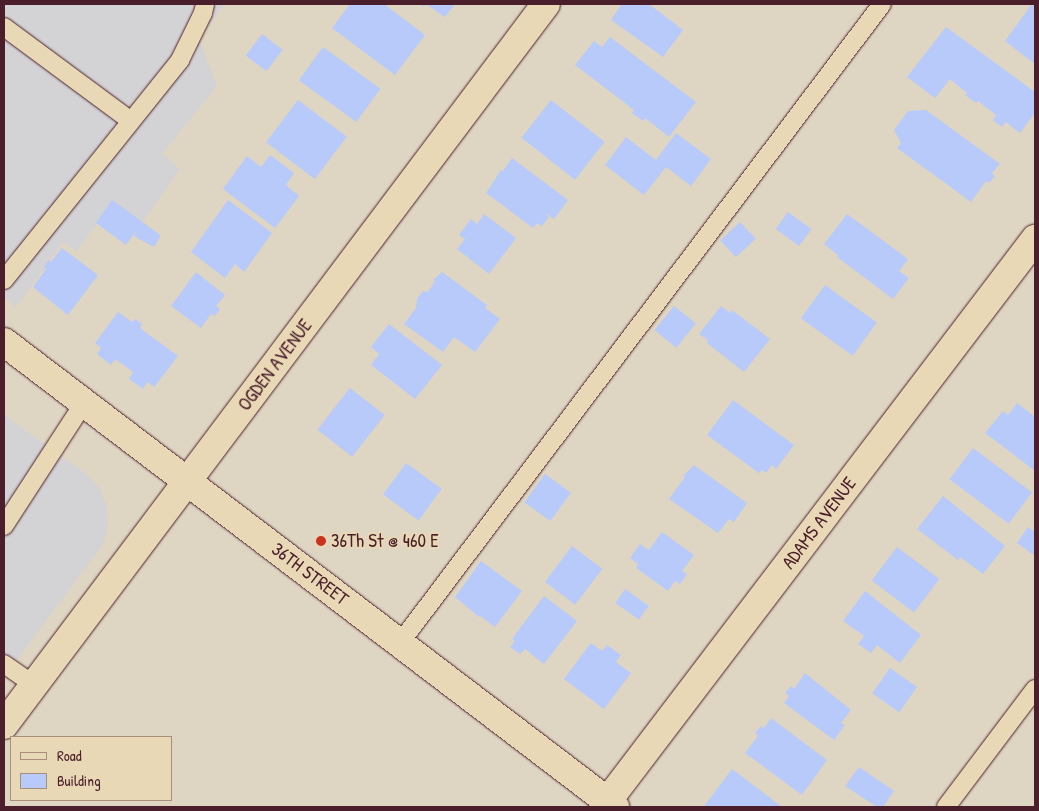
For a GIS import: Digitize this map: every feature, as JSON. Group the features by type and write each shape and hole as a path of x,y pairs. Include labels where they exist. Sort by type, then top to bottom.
{"street":[{"name":"OGDEN AVENUE","path":"4,725 546,4"},
{"name":"ADAMS AVENUE","path":"608,805 1035,238"},
{"name":"36TH STREET","path":"4,342 400,643 608,805"}],"lane":[{"path":"4,280 180,60 204,13 205,4"},
{"path":"400,643 882,4"},
{"path":"4,27 131,121"},
{"path":"4,526 84,403"},
{"path":"4,664 34,685"},
{"path":"946,807 1035,688"}],"shaded area":[{"path":"4,4 225,4 199,38 217,86 162,154 180,169 142,223 113,202 76,252 64,242 16,307 4,297"},
{"path":"4,415 89,476 101,491 107,507 108,525 104,543 4,677"}],"building":[{"path":"350,4 384,4 425,35 395,75 332,28"},
{"path":"426,4 455,4 445,17"},
{"path":"622,4 649,4 683,30 663,57 611,20"},
{"path":"1032,4 1035,6 1035,64 1005,41"},
{"path":"946,27 1035,92 1035,113 1020,133 1006,122 1002,127 993,120 996,115 978,101 976,103 965,95 967,93 950,79 935,98 907,77"},
{"path":"262,34 283,50 267,71 246,56"},
{"path":"610,37 696,102 669,137 645,118 643,121 632,113 634,110 575,65 594,41 602,47"},
{"path":"323,47 380,89 356,122 299,80"},
{"path":"298,100 347,137 315,179 266,142"},
{"path":"551,100 605,142 575,180 521,138"},
{"path":"926,110 1000,164 992,173 995,176 989,183 986,181 971,202 897,148 901,143 894,130 908,111"},
{"path":"676,133 711,159 691,186 666,167 644,195 605,165 626,137 656,160"},
{"path":"270,155 294,173 286,185 299,196 275,228 223,189 247,156 261,167"},
{"path":"512,158 568,200 554,219 545,213 549,217 542,226 537,223 533,228 486,193 501,170 503,171"},
{"path":"112,200 159,234 160,237 154,247 134,236 137,230 126,245 96,223"},
{"path":"228,200 272,233 244,272 235,264 225,278 191,252"},
{"path":"788,212 811,229 799,246 776,229"},
{"path":"484,214 516,238 489,274 457,249 465,239 459,235 471,219 477,224"},
{"path":"847,214 908,259 899,271 909,278 893,299 837,257 838,255 824,244"},
{"path":"740,222 756,239 736,257 720,240"},
{"path":"62,248 98,275 68,315 33,287 46,269 44,267 49,260 51,262"},
{"path":"196,272 225,295 216,306 220,309 215,316 211,314 201,328 171,306"},
{"path":"442,272 487,305 485,308 500,319 475,352 454,337 443,352 404,324 416,308 417,299 423,291 428,292 435,281 433,280"},
{"path":"825,285 877,323 853,356 801,318"},
{"path":"674,306 696,324 676,348 654,330"},
{"path":"721,306 730,313 732,310 770,339 744,372 707,343 708,340 699,334"},
{"path":"118,312 132,322 135,319 142,324 140,328 178,356 154,387 147,382 143,389 129,379 133,372 115,359 111,365 97,354 101,348 95,343"},
{"path":"389,324 442,365 415,399 371,365 379,354 371,347"},
{"path":"350,388 385,415 352,457 317,430"},
{"path":"733,400 794,445 776,469 772,465 766,473 762,470 759,473 707,435"},
{"path":"1017,403 1035,417 1035,471 985,433 1003,411 1008,415"},
{"path":"973,448 1032,493 1009,524 950,479"},
{"path":"406,463 442,489 419,520 383,495"},
{"path":"694,465 747,503 734,522 729,519 718,533 669,499 685,477 683,476"},
{"path":"545,474 571,493 550,521 524,502"},
{"path":"943,496 1005,546 983,574 960,557 958,560 917,529"},
{"path":"1028,527 1035,532 1035,556 1017,543"},
{"path":"662,532 694,555 682,571 687,574 680,584 675,581 668,591 636,568 638,564 630,558 640,544 649,550"},
{"path":"572,546 602,569 575,605 545,582"},
{"path":"897,547 939,579 914,612 872,581"},
{"path":"481,561 522,591 495,627 479,617 455,597"},
{"path":"625,589 649,606 639,620 615,603"},
{"path":"865,591 921,635 900,663 877,645 871,653 858,644 864,636 843,621"},
{"path":"544,596 577,621 544,664 525,649 520,654 510,647 515,641 512,639"},
{"path":"591,643 602,651 607,645 621,655 616,662 631,673 604,709 564,679"},
{"path":"890,668 917,687 899,712 872,693"},
{"path":"805,673 851,710 841,723 845,725 834,740 784,703 789,696 785,693 791,686 794,689"},
{"path":"771,718 827,760 802,795 745,753 758,736 755,733 761,726 764,728"},
{"path":"859,767 894,791 883,807 877,807 845,786"},
{"path":"732,769 782,807 708,807 705,805"}],"place":[{"name":"36Th St @ 460 E","path":"321,541"}]}
